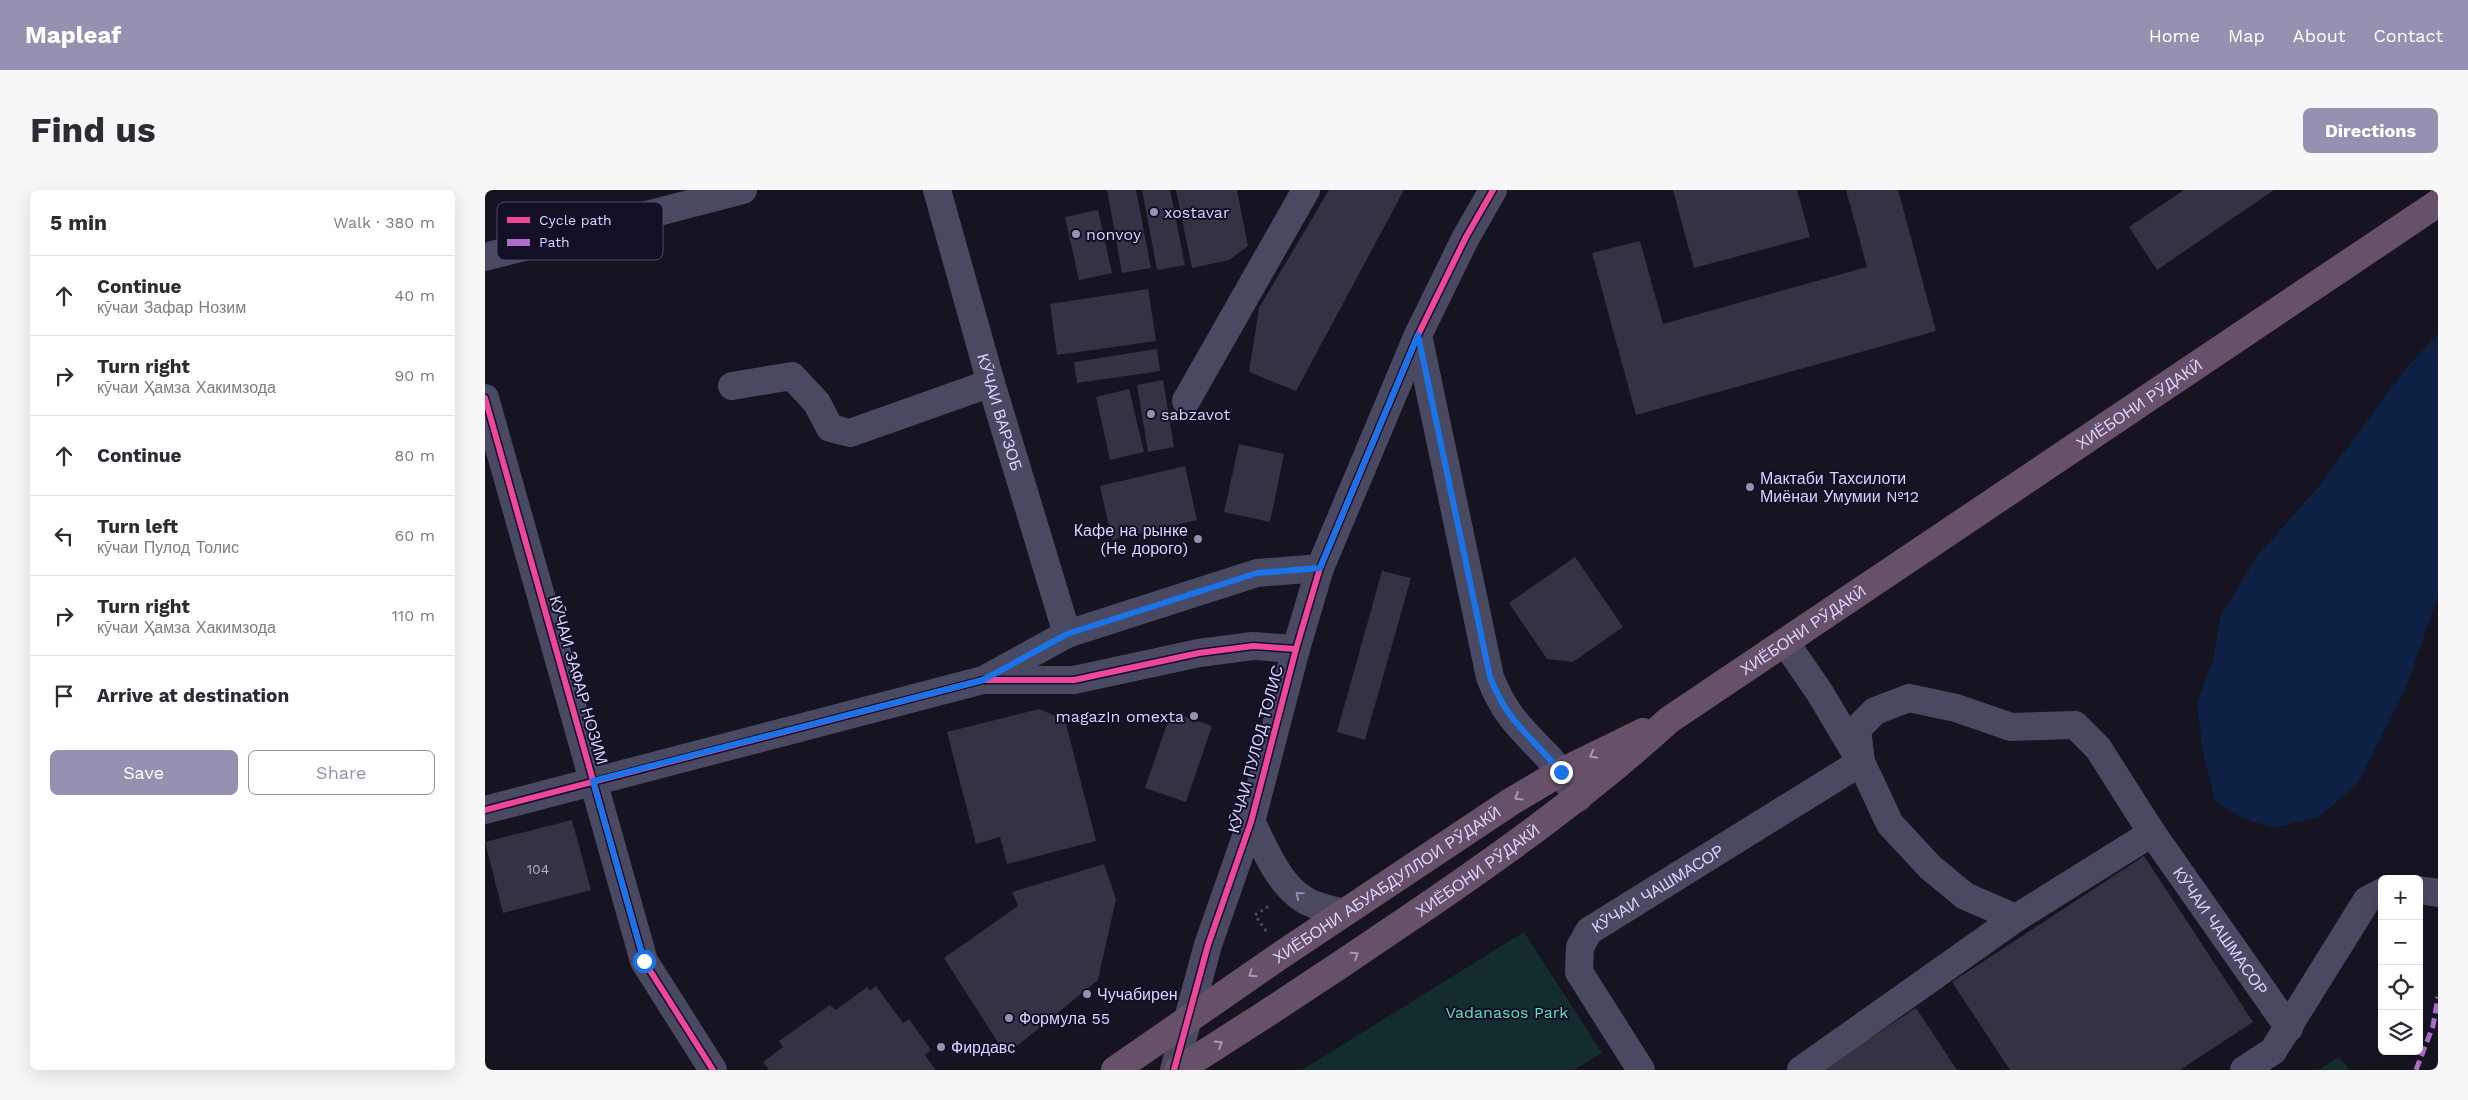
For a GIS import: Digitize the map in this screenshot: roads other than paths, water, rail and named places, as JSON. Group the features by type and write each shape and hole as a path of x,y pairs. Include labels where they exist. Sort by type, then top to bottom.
{"highway":[{"name":"ХИЁБОНИ РӮДАКӢ","path":"1176,1070 1303,990 1459,885 1578,798 1669,720 2438,203"},
{"name":"ХИЁБОНИ АБУАБДУЛЛОИ РӮДАКӢ","path":"1115,1070 1188,1018 1512,801 1561,772 1669,720"}],"street":[{"path":"663,208 714,194 743,190"},
{"name":"КӮЧАИ ВАРЗОБ","path":"937,190 991,383 1067,634"},
{"path":"1186,401 1306,190"},
{"name":"КӮЧАИ ПУЛОД ТОЛИС","path":"1176,1070 1208,945 1251,822 1296,649 1320,568 1418,335 1466,237 1493,190"},
{"path":"1418,335 1490,677 1503,706 1517,726 1561,772 1578,798"},
{"path":"732,386 792,376 817,403 830,428 850,433 991,383"},
{"name":"КӮЧАИ ЗАФАР НОЗИМ","path":"485,398 644,961 713,1070"},
{"path":"485,810 983,680 1067,634 1257,573 1320,568"},
{"name":"КӮЧАИ ЧАШМАСОР","path":"1785,642 1820,693 1861,762 1890,824 1929,867 1965,896 2016,918"},
{"path":"983,680 1074,680 1199,653 1253,646 1296,649"},
{"name":"КӮЧАИ ЧАШМАСОР","path":"1861,762 1857,729 1875,711 1909,698 1957,708 2011,727 2075,725 2098,748 2153,832 2289,1028"},
{"name":"КӮЧАИ ЧАШМАСОР","path":"1641,1070 1579,972 1580,947 1589,931 1861,762"},
{"path":"1251,822 1277,870 1293,891 1312,904 1343,913"},
{"path":"1801,1070 2016,918 2153,832"},
{"path":"2423,891 2438,893"},
{"path":"2243,1070 2273,1051 2367,900 2378,894"}],"water":[{"path":"2438,334 2438,596 2407,685 2359,782 2320,816 2273,828 2240,817 2215,800 2203,753 2197,704 2213,660 2220,617 2258,555 2320,485 2406,368"}],"place":[{"name":"xostavar","path":"1154,212"},
{"name":"nonvoy","path":"1076,234"},
{"name":"sabzavot","path":"1151,414"},
{"name":"Мактаби Тахсилоти Миёнаи Умумии №12","path":"1750,487"},
{"name":"Кафе на рынке (Не дорого)","path":"1198,539"},
{"name":"magazIn omexta","path":"1194,716"},
{"name":"Чучабирен","path":"1087,994"},
{"name":"Формула 55","path":"1009,1018"},
{"name":"Фирдавс","path":"941,1047"}],"park label":[{"name":"Vadanasos Park","path":"1507,1012"}]}
